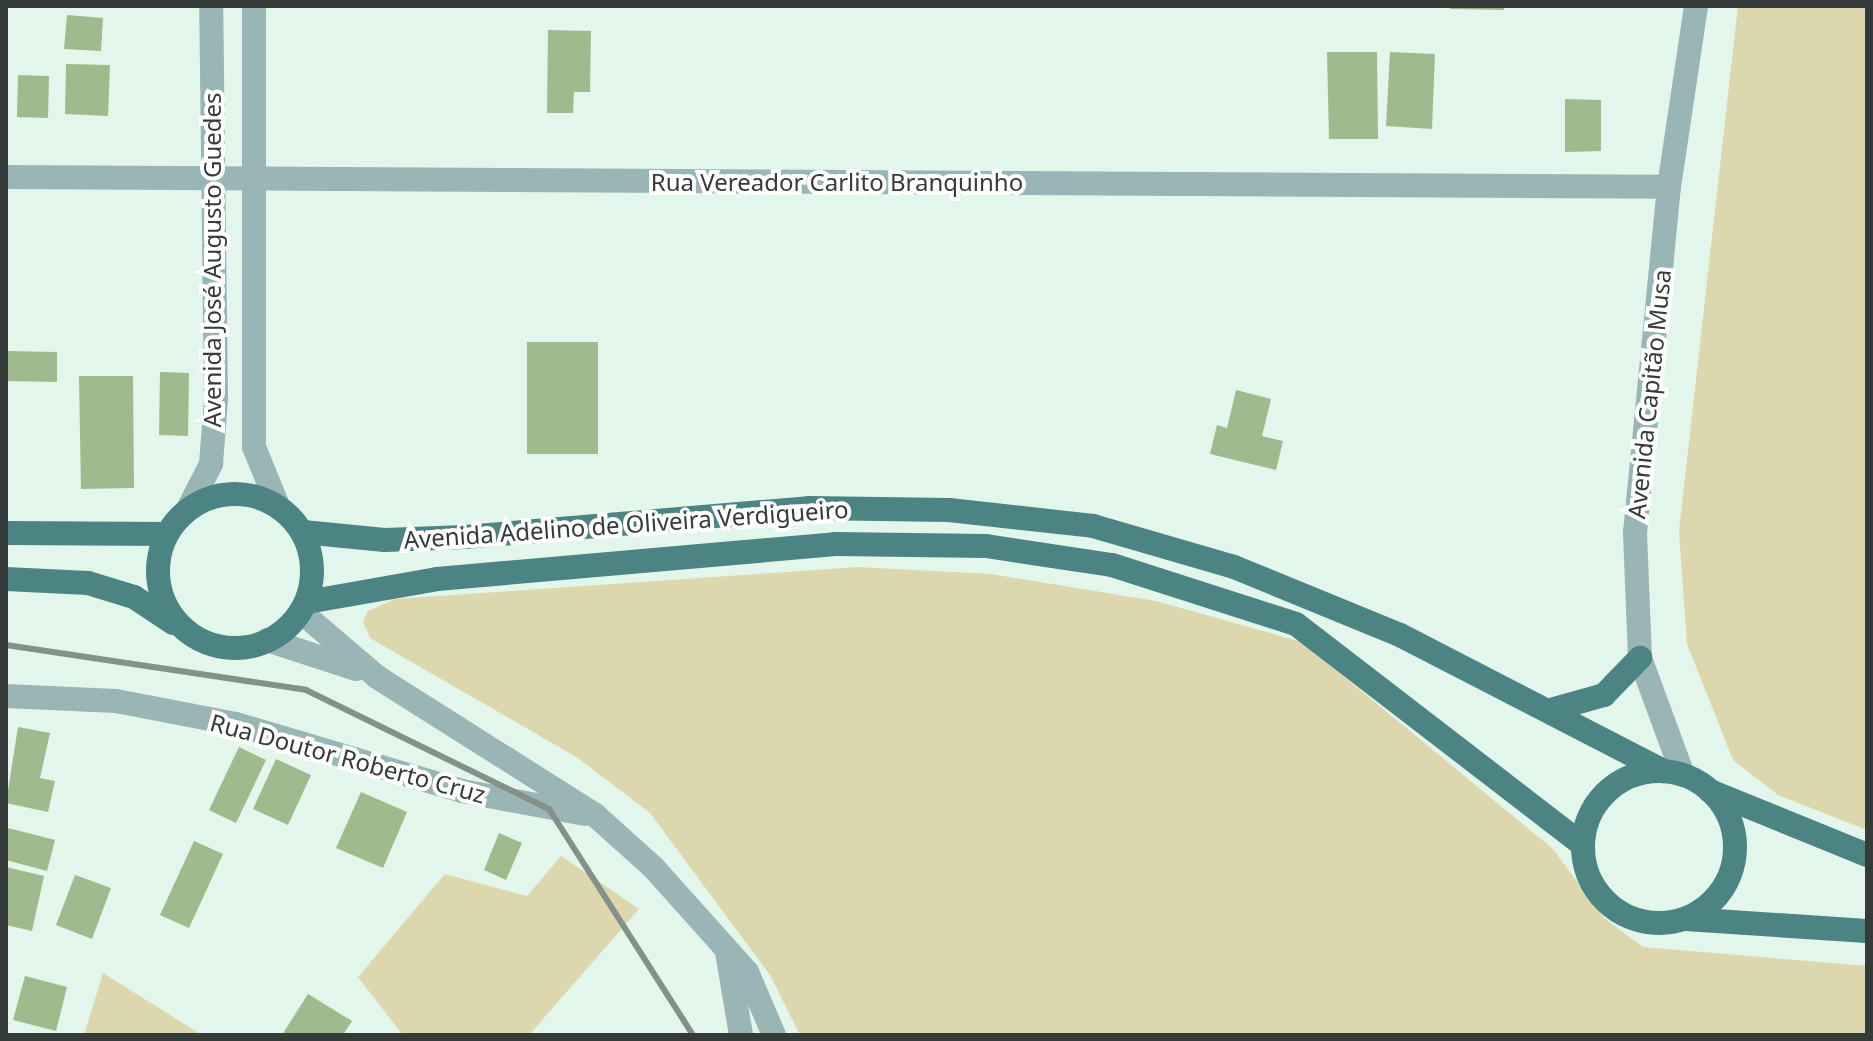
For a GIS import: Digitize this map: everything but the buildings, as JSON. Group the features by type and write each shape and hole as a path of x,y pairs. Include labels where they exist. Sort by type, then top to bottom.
{"main road":[{"path":"6,579 88,583 134,597 186,632 218,647 267,640 304,607 313,566 303,532 278,506 232,493 188,509 166,534 157,569 164,604 186,632"},
{"name":"Avenida Adelino de Oliveira Verdigueiro","path":"303,532 465,537 809,508 949,510 1093,526 1234,567 1554,709 1673,773"},
{"path":"6,533 166,534"},
{"name":"Avenida Adelino de Oliveira Verdigueiro","path":"304,607 437,579 835,544 986,546 1112,565 1296,624 1582,844"},
{"path":"1554,709 1604,695 1640,658"},
{"path":"1867,855 1673,773 1617,783 1599,800 1582,844 1585,869 1614,909 1662,924 1686,919 1867,931"},
{"path":"1686,919 1709,906 1734,862 1726,812 1710,791"}],"street":[{"name":"Avenida José Augusto Guedes","path":"188,509 211,464 216,399 211,6"},
{"name":"Avenida José Augusto Guedes","path":"254,6 254,447 278,506"},
{"name":"Avenida Capitão Musa","path":"1673,773 1640,658 1635,533 1669,187 1696,6"},
{"name":"Rua Vereador Carlito Branquinho","path":"6,177 1669,187"},
{"name":"Rua Doutor Roberto Cruz","path":"304,607 377,677 595,815 653,867 762,995 774,1035"},
{"name":"Rua Doutor Roberto Cruz","path":"267,640 377,677"},
{"name":"Rua Doutor Roberto Cruz","path":"6,696 116,701 236,724 462,791 595,815"},
{"path":"727,952 741,1035"}],"shaded area":[{"path":"1738,6 1867,6 1867,830 1778,795 1733,760 1687,644 1679,531"},
{"path":"858,567 991,574 1156,601 1302,642 1553,849 1604,918 1643,947 1867,966 1867,1035 800,1035 770,975 650,813 578,758 370,638 363,622 368,611 395,599"},
{"path":"561,856 639,909 529,1035 403,1035 358,977 445,874 527,896"},
{"path":"103,973 202,1035 84,1035"}],"railway":[{"path":"6,645 306,690 549,809 693,1035"}]}
